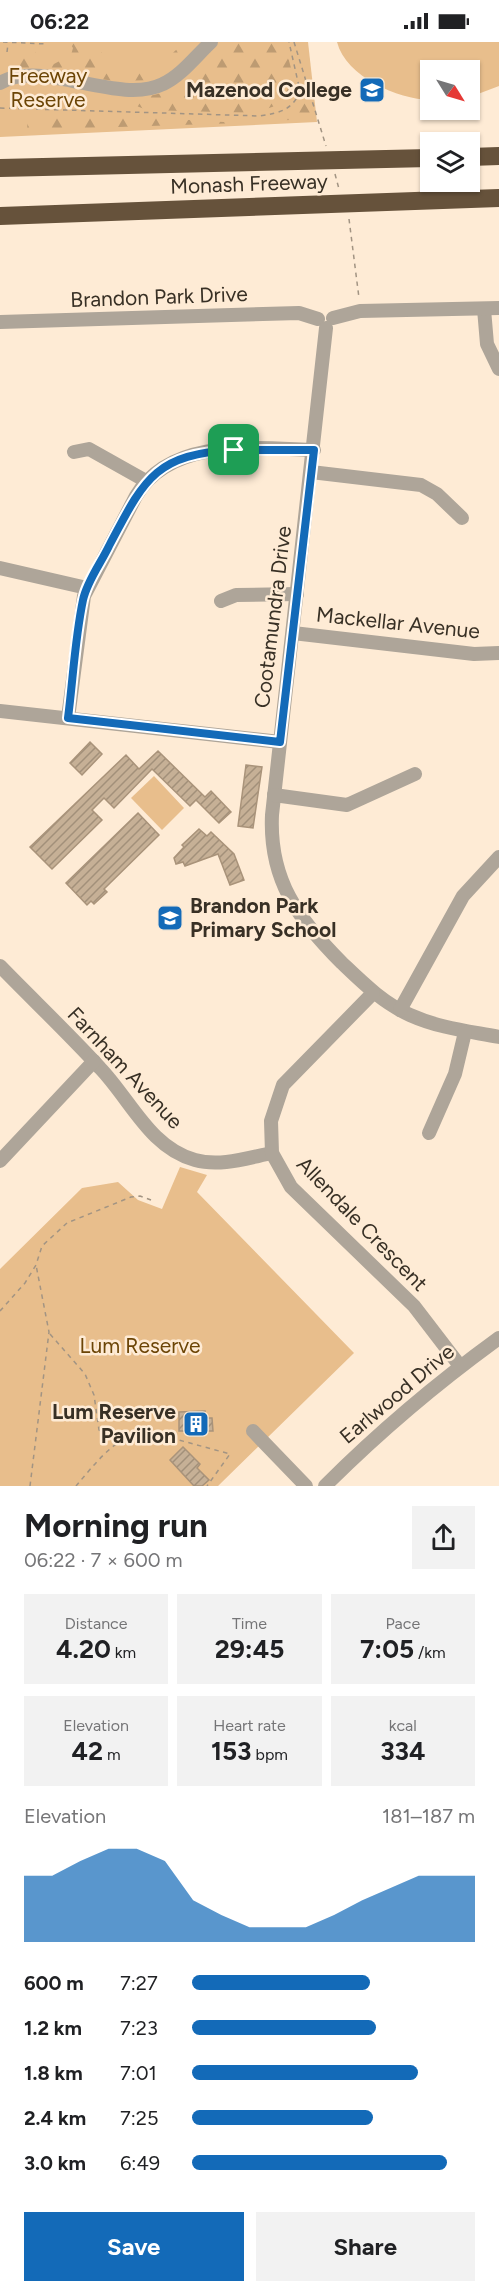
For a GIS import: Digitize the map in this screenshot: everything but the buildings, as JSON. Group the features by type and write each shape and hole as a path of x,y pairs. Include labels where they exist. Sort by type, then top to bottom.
{"highway":[{"path":"480,157 499,156"},
{"name":"Monash Freeway","path":"0,168 420,158"},
{"name":"Monash Freeway","path":"0,216 499,198"}],"street":[{"path":"0,83 22,76 149,89 169,81 211,42"},
{"name":"Brandon Park Drive","path":"0,322 300,313 326,321 360,311 499,308"},
{"path":"484,309 487,344 499,369"},
{"name":"Cootamundra Drive","path":"326,321 314,450 274,795 272,832 281,880 291,902 315,936 374,993 400,1010 435,1025 499,1037"},
{"path":"74,452 89,449 146,481"},
{"path":"68,718 83,602 87,588 146,481 171,463 201,452 314,450"},
{"path":"311,472 421,485 437,494 462,518"},
{"path":"0,568 87,588"},
{"path":"220,601 236,595 297,594"},
{"name":"Mackellar Avenue","path":"293,633 474,654 499,653"},
{"path":"0,711 280,742"},
{"path":"274,795 347,805 415,774"},
{"path":"400,1010 463,896 497,863"},
{"name":"Farnham Avenue","path":"0,966 94,1061 156,1136 185,1156 205,1162 221,1163 272,1153"},
{"name":"Allendale Crescent","path":"374,993 283,1085 271,1121 272,1153 291,1187 414,1306 460,1366"},
{"path":"429,1133 456,1070 465,1032"},
{"path":"0,1161 94,1061"},
{"name":"Earlwood Drive","path":"325,1486 370,1440 460,1366 499,1338"},
{"path":"253,1431 306,1486"}],"path":[{"path":"3,42 47,44"},
{"path":"7,52 8,42"},
{"path":"0,108 130,114 260,116 273,114 292,106 300,91 289,42"},
{"path":"0,1311 25,1283 36,1265 42,1246 67,1223 131,1197 140,1196 151,1200"},
{"path":"30,1486 49,1332 36,1265"},
{"path":"49,1332 85,1374 94,1395 99,1430 105,1436 122,1441"},
{"path":"76,1486 99,1459 133,1432 146,1431 230,1454 207,1486"}],"green space":[{"name":"Freeway Reserve","path":"0,42 308,42 317,122 0,137"},
{"path":"69,42 94,42 116,68 130,73 139,73 164,69 169,58 177,49 193,42 199,42 173,67 154,80 117,81 16,70 17,50 25,47 34,49 37,56 52,65 71,55 73,48"},
{"path":"222,42 284,42 295,83 287,102 254,113 147,110 134,105 133,100 170,91"},
{"path":"337,42 499,42 499,86 480,93 480,60 420,60 420,99 417,99 375,84 351,66"},
{"path":"306,96 314,119 265,121 290,112"},
{"path":"28,117 154,118 241,123 27,130"},
{"path":"154,776 184,808 162,830 131,798"},
{"name":"Lum Reserve","path":"180,1167 207,1175 197,1192 354,1353 218,1486 0,1486 0,1269 82,1188 118,1182 138,1200 162,1209"}],"place":[{"name":"Mazenod College","path":"372,90"},
{"name":"Brandon Park Primary School","path":"170,918"},
{"name":"Lum Reserve Pavilion","path":"196,1424"}],"route":[{"path":"234,450 314,450 280,742 68,718 84,596 139,490 161,469 184,457 201,452 234,450"}]}
